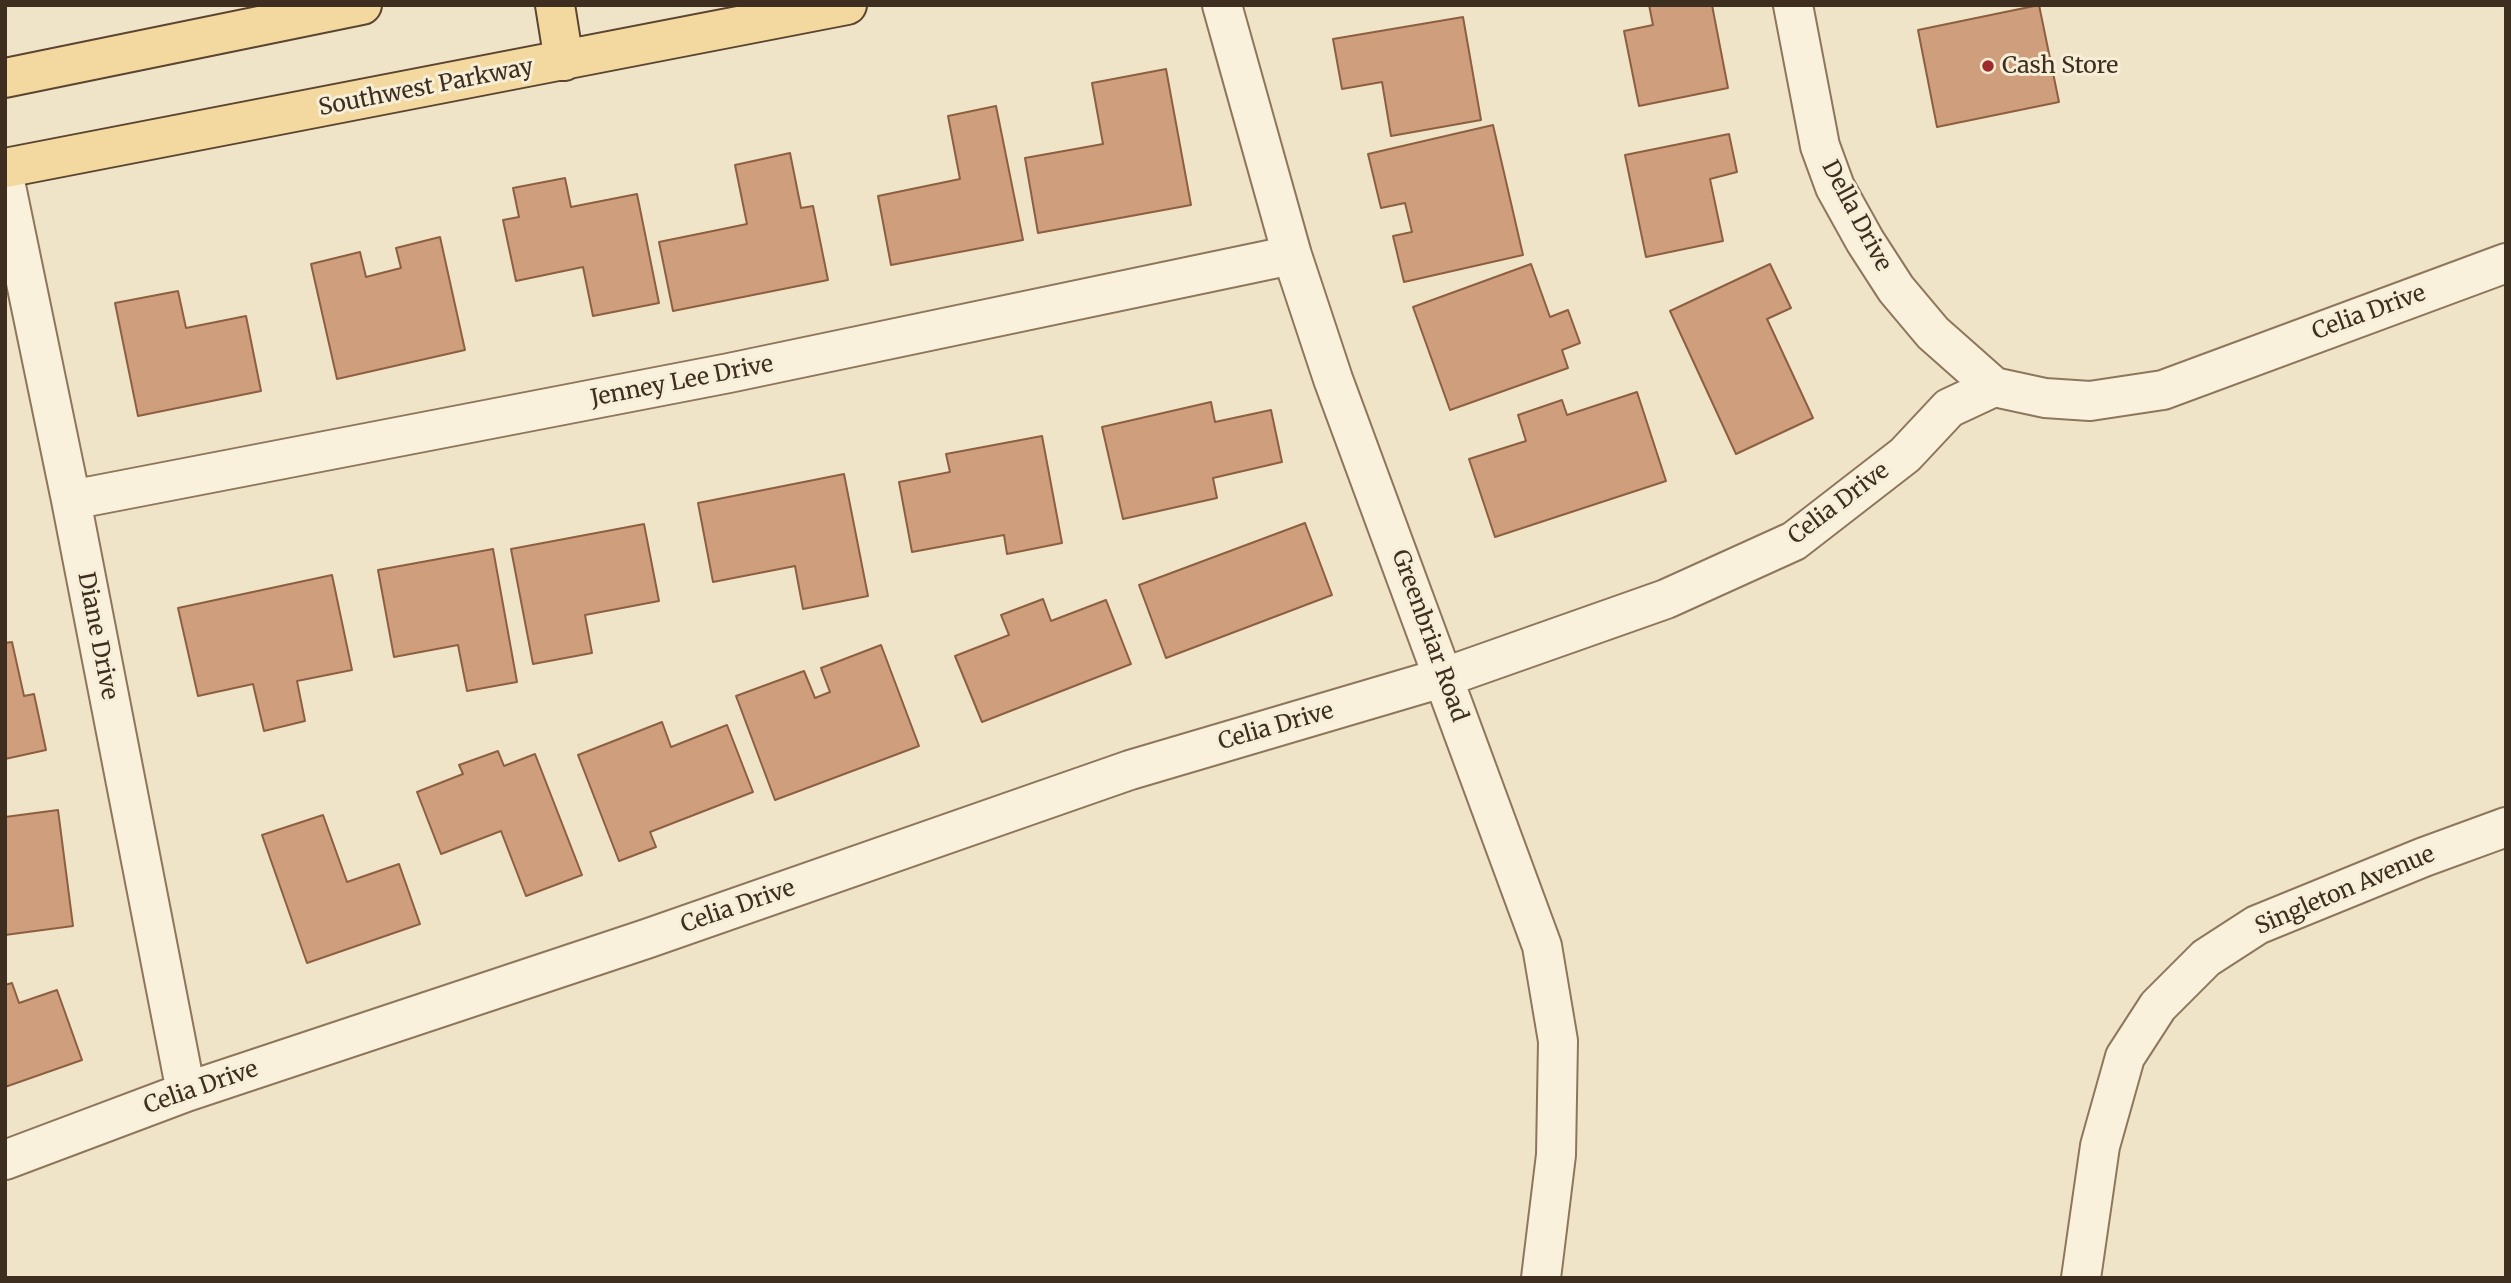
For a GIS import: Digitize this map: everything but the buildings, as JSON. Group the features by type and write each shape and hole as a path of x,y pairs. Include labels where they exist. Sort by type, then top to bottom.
{"main road":[{"path":"5,78 362,5"},
{"path":"555,5 564,61"},
{"name":"Southwest Parkway","path":"5,168 847,5"}],"street":[{"name":"Greenbriar Road","path":"1222,5 1292,254 1334,379 1542,946 1558,1041 1556,1155 1541,1278"},
{"name":"Della Drive","path":"1793,5 1820,146 1835,187 1896,289 1933,333 1994,387"},
{"name":"Diane Drive","path":"5,181 71,500 186,1093"},
{"name":"Jenney Lee Drive","path":"71,500 729,373 1292,254"},
{"name":"Celia Drive","path":"5,1160 186,1093 646,939 1130,770 1445,677 1665,599 1794,541 1905,454 1949,408 1994,387 2045,398 2090,401 2163,390 2506,262"},
{"name":"Singleton Avenue","path":"2081,1278 2100,1146 2124,1057 2158,1006 2206,958 2257,925 2424,857 2506,827"}],"place":[{"name":"Cash Store","path":"1988,66"}]}
